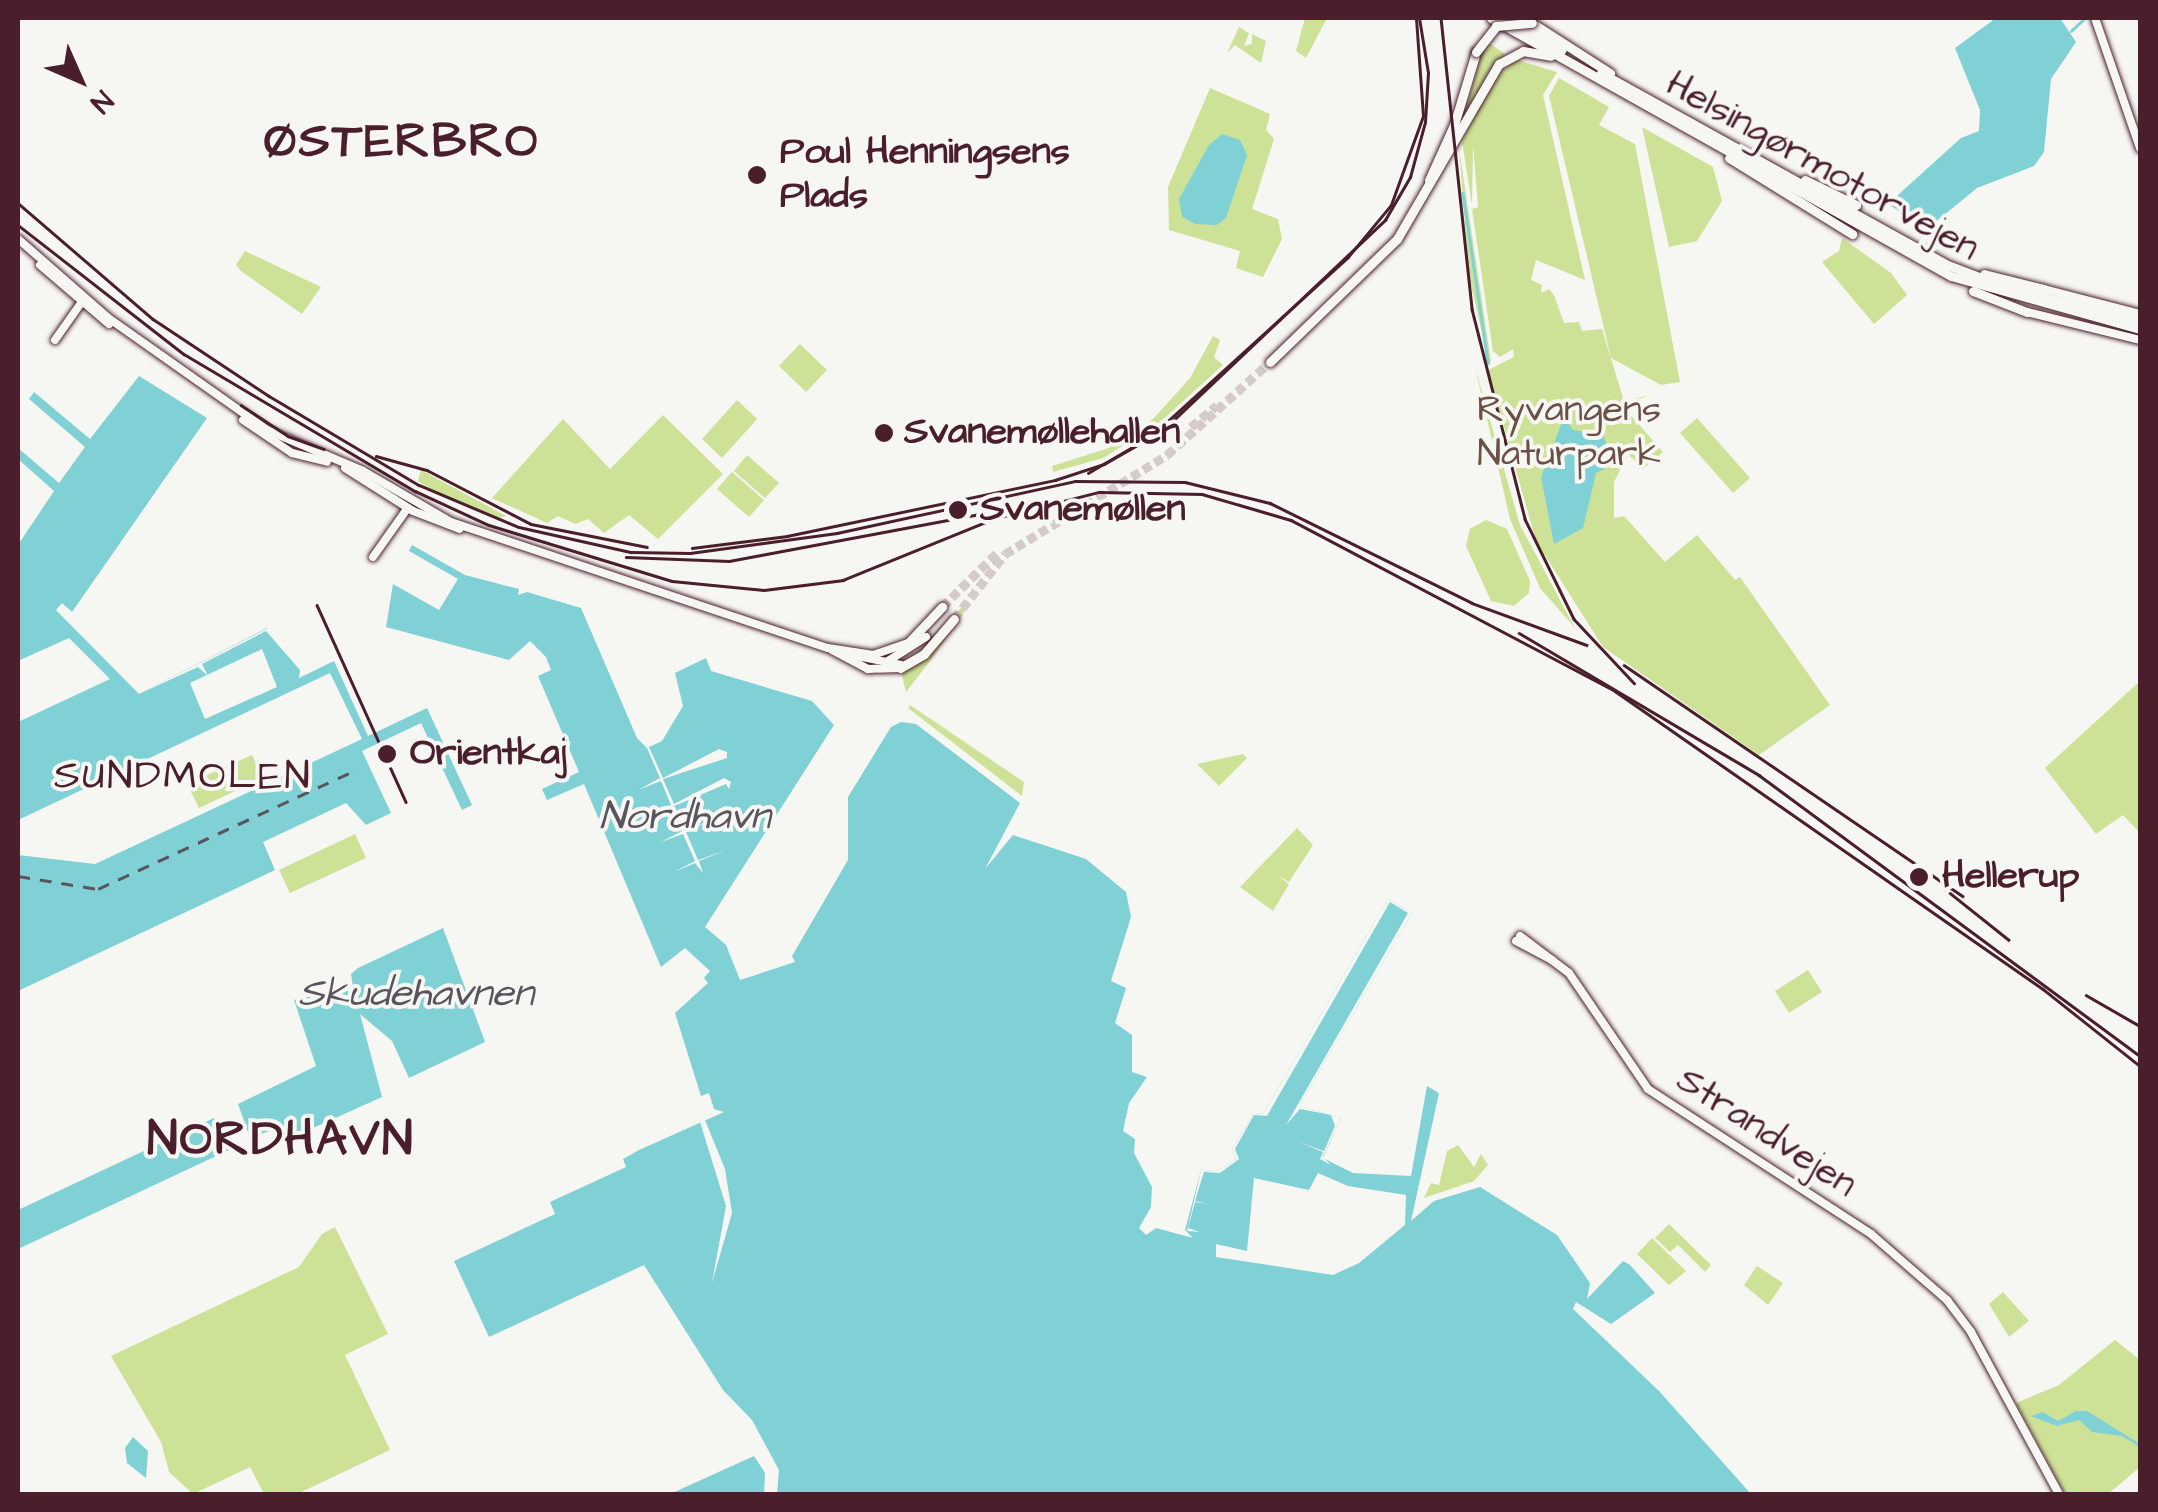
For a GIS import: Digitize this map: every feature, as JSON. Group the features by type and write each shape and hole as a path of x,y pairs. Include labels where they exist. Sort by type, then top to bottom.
{"highway":[{"name":"Helsingørmotorvejen","path":"1491,18 1740,150 1895,238 1992,283 2140,317"},
{"name":"Helsingørmotorvejen","path":"1505,18 1880,238 1984,290 2140,329"},
{"path":"1532,23 1590,60 1617,85 1542,52 1505,59 1397,239 1268,360 1355,278 1402,222 1446,145 1476,52 1496,26 1532,23"},
{"path":"1691,130 1852,234"},
{"path":"1740,150 1856,205"},
{"path":"1880,238 1940,275 2027,312"},
{"path":"1895,238 1978,272 2044,289"},
{"path":"908,643 942,607"},
{"path":"900,667 924,654 954,619"}],"main road":[{"path":"2098,18 2140,148"},
{"path":"18,242 82,300 287,443 342,462 400,500 479,532"},
{"path":"2044,289 2140,317"},
{"path":"55,340 82,300"},
{"path":"2027,312 2140,340"},
{"path":"400,500 408,509 864,662 900,667"},
{"path":"373,556 398,514 408,509"},
{"path":"882,662 926,637"},
{"path":"864,662 908,643"},
{"path":"828,648 844,652 895,680"},
{"path":"864,662 900,667"},
{"name":"Strandvejen","path":"1518,939 1558,962 1648,1089 1871,1234 1947,1300 1968,1328 2057,1494"}],"green space":[{"path":"1305,18 1327,18 1306,58 1296,51"},
{"path":"1239,27 1249,33 1244,46 1252,44 1252,34 1266,41 1261,63 1235,45 1227,53"},
{"path":"1485,40 1505,54 1488,73 1461,128"},
{"name":"Ryvangens Naturpark","path":"1514,59 1557,72 1543,95 1585,280 1536,260 1531,280 1542,285 1541,293 1549,289 1554,295 1564,323 1579,322 1582,331 1602,329 1624,401 1647,396 1626,405 1628,412 1663,452 1643,469 1628,454 1614,482 1614,518 1624,516 1665,562 1697,535 1735,580 1740,577 1830,705 1759,755 1603,647 1536,541 1488,370 1514,357 1513,349 1500,357 1493,351 1472,209 1478,207 1473,144 1472,205 1462,141 1492,82"},
{"path":"1559,78 1609,107 1599,125 1635,144 1680,382 1661,385 1611,358 1549,96"},
{"path":"1210,88 1270,114 1266,130 1274,139 1252,209 1278,219 1282,239 1263,277 1236,268 1240,251 1169,230 1168,187"},
{"path":"1642,127 1713,167 1722,201 1697,241 1669,247"},
{"path":"1459,148 1491,362 1489,364 1469,276"},
{"path":"1842,238 1891,273 1907,295 1874,324 1822,262 1839,251"},
{"path":"245,251 321,287 302,314 241,271 236,265"},
{"path":"1213,336 1220,340 1214,357 1223,365 1159,423 1103,458 1053,472 1052,466 1109,448 1154,418 1190,378"},
{"path":"800,344 827,370 806,392 779,366"},
{"path":"1475,367 1520,525 1575,628 1540,588 1510,519"},
{"path":"737,400 757,419 722,458 702,439"},
{"path":"663,415 723,474 658,539 629,515 604,533 588,519 575,524 558,516 547,523 492,498 563,419 610,469"},
{"path":"1697,418 1750,478 1733,493 1680,433"},
{"path":"747,455 779,483 765,498 734,471"},
{"path":"421,470 506,516 498,519 438,493 418,481"},
{"path":"732,472 764,500 749,517 717,489"},
{"path":"1486,520 1507,529 1530,581 1529,593 1514,606 1491,601 1466,546 1470,529"},
{"path":"965,604 966,609 906,692 901,672 926,656 956,619 904,664"},
{"path":"2140,681 2140,833 2123,815 2096,834 2045,768"},
{"path":"910,705 1024,782 1022,796 908,708"},
{"path":"1243,754 1247,758 1219,786 1197,764"},
{"path":"252,755 263,778 199,808 187,784"},
{"path":"1297,828 1313,845 1289,882 1277,875 1289,884 1273,911 1240,887"},
{"path":"355,834 366,858 290,893 279,870"},
{"path":"1808,970 1822,992 1789,1013 1775,991"},
{"path":"1458,1145 1474,1167 1481,1154 1488,1165 1474,1181 1424,1198 1431,1183 1439,1185 1447,1151"},
{"path":"1669,1224 1711,1265 1705,1272 1678,1245 1670,1252 1655,1238"},
{"path":"335,1227 388,1334 345,1355 390,1450 297,1494 264,1494 250,1467 193,1494 169,1472 161,1442 111,1356 299,1267 322,1234"},
{"path":"1652,1238 1686,1271 1669,1285 1637,1254"},
{"path":"1757,1266 1783,1283 1768,1305 1744,1285"},
{"path":"2003,1292 2029,1321 2009,1337 1989,1304"},
{"path":"2115,1340 2140,1360 2140,1467 2108,1494 2065,1494 2016,1403 2059,1385"}],"water":[{"path":"1996,18 2060,18 2076,42 2051,79 2044,152 2034,166 1977,188 1927,229 1888,204 1961,138 1979,131 1980,110 1955,48"},
{"path":"1222,134 1240,140 1247,155 1226,218 1217,225 1195,224 1182,217 1179,199 1209,145"},
{"path":"139,376 207,418 72,612 62,603 56,610 139,694 267,628 300,670 299,678 334,661 368,736 427,708 472,805 462,810 421,723 362,751 391,813 366,825 346,803 263,842 275,870 18,991 18,855 95,864 362,739 330,673 18,820 18,722 110,679 69,638 18,661 18,545 54,491 18,459 18,448 59,483 85,447 29,399 34,392 90,439","holes":["262,649 277,687 205,719 190,683"]},
{"path":"1564,417 1573,430 1603,435 1614,464 1596,473 1583,528 1554,544 1541,477"},
{"name":"Nordhavn","path":"412,545 465,575 519,589 518,595 527,592 581,608 637,738 647,748 662,741 683,706 675,673 706,658 711,671 812,701 834,725 705,927 726,945 740,980 795,962 792,956 848,860 848,797 891,727 901,722 916,724 1020,803 985,869 1013,835 1086,859 1126,892 1131,917 1111,981 1126,988 1115,1023 1132,1035 1132,1072 1147,1077 1129,1103 1123,1131 1135,1139 1134,1153 1152,1187 1151,1207 1139,1228 1146,1235 1156,1228 1193,1238 1185,1230 1201,1170 1217,1171 1236,1159 1232,1149 1254,1113 1263,1114 1388,899 1412,913 1299,1106 1341,1118 1323,1158 1353,1173 1411,1176 1427,1086 1439,1093 1411,1221 1434,1201 1480,1187 1557,1235 1590,1283 1587,1299 1623,1261 1630,1265 1655,1293 1611,1324 1576,1302 1573,1309 1659,1391 1751,1494 777,1494 779,1470 752,1420 723,1390 644,1265 489,1337 454,1261 555,1214 550,1202 626,1167 623,1159 639,1150 724,1112 714,1109 709,1093 701,1096 675,1013 708,983 704,978 710,971 685,948 661,967 584,784 547,800 542,789 579,772 538,676 551,670 546,657 530,641 509,660 386,627 393,584 439,610 458,579 409,551","holes":["1318,1173 1348,1186 1406,1195 1405,1225 1359,1263 1333,1275 1216,1257 1216,1244 1247,1251 1254,1178 1309,1190"]},
{"name":"Skudehavnen","path":"443,928 485,1042 409,1078 392,1041 360,1014 382,1097 293,1137 278,1128 250,1138 238,1104 316,1066 294,1000 340,987 354,994 351,974 358,968"},
{"path":"214,1118 229,1150 18,1249 18,1210"},
{"path":"2076,1411 2087,1411 2140,1447 2122,1436 2092,1432 2079,1420 2057,1426 2031,1416 2043,1412 2058,1421"},
{"path":"133,1437 148,1451 146,1478 127,1463 125,1448"},
{"path":"754,1456 765,1473 764,1494 670,1494"}],"pier":[{"path":"272,626 300,670 266,631 202,664 208,676 198,667 139,694"},
{"path":"649,747 663,778 719,749 727,752 727,758 663,779 674,804 724,778 731,782 729,789 726,784 674,806 685,831 718,817 686,832 698,860 724,851 699,861 703,873 695,863 674,872 695,861 683,834 661,842 682,831 672,807 649,815 671,805 661,781 638,790 660,778 647,748 632,753"},
{"path":"1388,899 1412,913 1299,1106 1329,1115 1300,1109 1286,1125 1408,913 1390,902 1267,1116 1254,1115 1235,1149 1239,1159 1220,1173 1204,1172 1195,1201 1208,1204 1195,1202 1188,1228 1200,1232 1187,1231 1201,1170 1217,1171 1236,1159 1232,1149 1254,1113 1263,1114"},
{"path":"1331,1115 1341,1118 1323,1157 1331,1165 1320,1159 1323,1152 1299,1142 1324,1151 1335,1126"},
{"path":"705,1120 725,1169 732,1213 712,1283 726,1206 700,1122"}],"waterway":[{"path":"2071,31 2085,18"},
{"path":"1463,193 1488,363"}],"ferry route":[{"path":"18,876 98,889 358,769"}],"tunnel":[{"path":"954,619 1005,554 1167,455 1270,362"},
{"path":"1191,427 1217,405"},
{"path":"942,607 998,552"}],"tram line":[{"path":"1088,473 1165,428 1385,220 1410,177 1425,122 1428,73 1419,18"},
{"path":"1441,18 1472,309 1525,519 1574,619 1634,683"},
{"path":"18,203 153,319 269,396 419,485 519,527 631,552 690,553 837,533 1075,481 1185,482 1270,503 1472,603 1587,645"},
{"path":"1519,633 1759,775 2140,1056"},
{"path":"1624,665 1963,896"},
{"path":"1950,893 2009,940"},
{"path":"2086,995 2140,1026"}],"railway":[{"path":"692,548 787,536 1055,480 1104,464 1148,439 1348,257 1391,205 1423,116 1416,18"},
{"path":"18,225 184,354 415,491 489,525 672,581 764,590 843,580 996,518 1099,492 1202,494 1291,520 1615,691 2043,989 2140,1066"},
{"path":"241,405 288,436 324,449"},
{"path":"376,456 427,470 531,524 647,547"},
{"path":"626,557 729,561 981,514"},
{"path":"317,605 406,802"}],"place":[{"name":"Poul Henningsens Plads","path":"757,175"},
{"name":"Svanemøllehallen","path":"884,433"},
{"name":"Svanemøllen","path":"958,510"},
{"name":"Orientkaj","path":"387,754"},
{"name":"Hellerup","path":"1919,877"}],"district":[{"name":"ØSTERBRO","path":"402,143"},
{"name":"SUNDMOLEN","path":"183,777"},
{"name":"NORDHAVN","path":"281,1141"}]}
